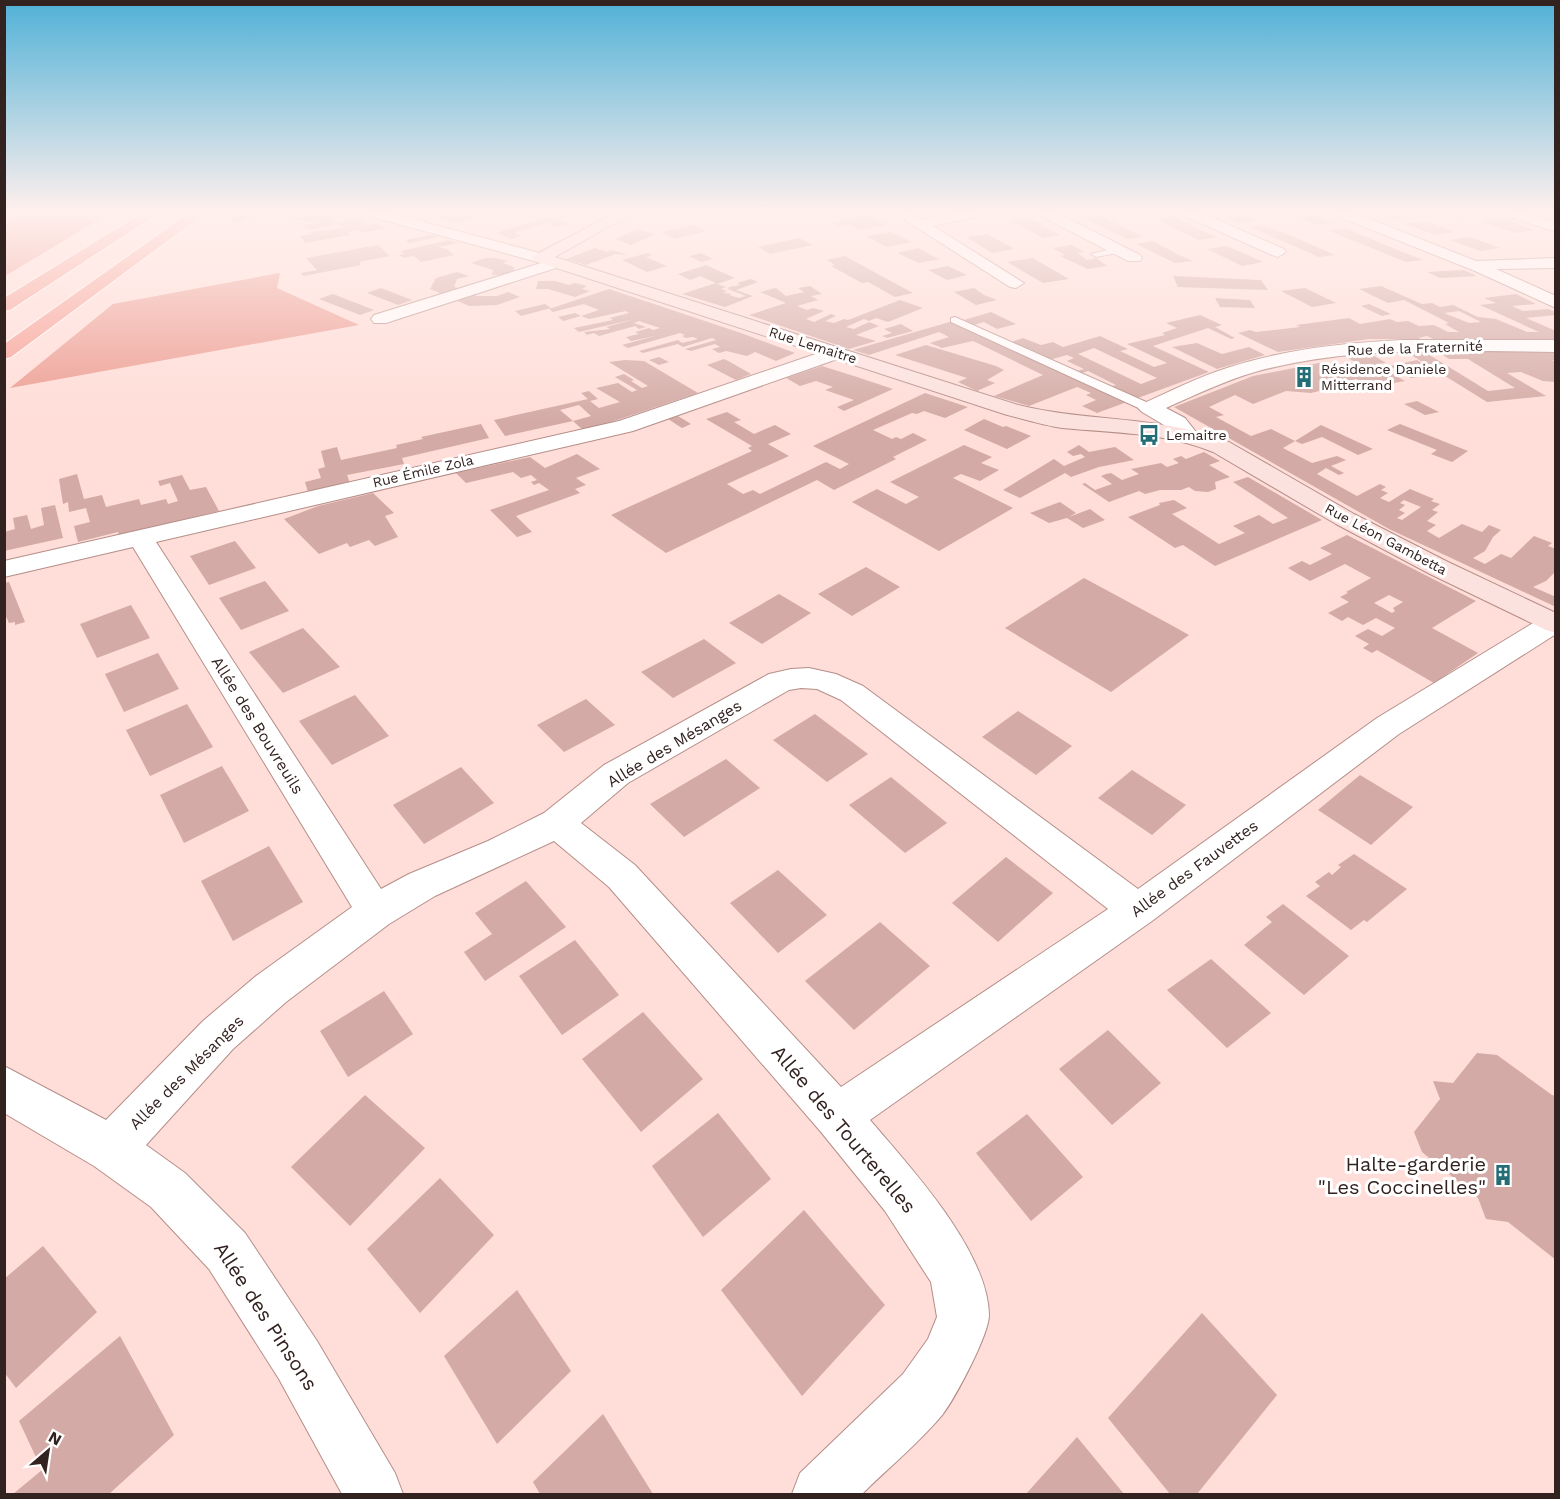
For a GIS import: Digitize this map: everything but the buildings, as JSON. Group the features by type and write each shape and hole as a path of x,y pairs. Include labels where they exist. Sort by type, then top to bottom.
{"highway":[{"path":"4,293 23,283"},
{"path":"4,306 41,283"},
{"path":"4,336 83,283"},
{"path":"4,353 101,283"}],"street":[{"path":"380,319 483,283"},
{"name":"Rue Lemaitre","path":"620,283 983,402 1039,417 1185,432 1221,447"},
{"path":"1512,283 1556,303"},
{"name":"Rue de la Fraternité","path":"1149,408 1249,367 1297,356 1382,346 1556,346"},
{"name":"Rue Émile Zola","path":"4,569 547,442 625,426 836,353"},
{"path":"1149,408 1178,423 1185,432"},
{"name":"Rue Léon Gambetta","path":"1221,447 1355,524 1438,568 1554,623"},
{"name":"Allée des Bouvreuils","path":"141,538 375,912"},
{"name":"Allée des Fauvettes","path":"837,1116 1138,910 1388,726 1554,623"},
{"name":"Allée des Mésanges","path":"111,1149 218,1035 272,989 375,912 422,885 501,851 557,823 616,774 780,681 803,676 827,680 852,693 1138,910"},
{"name":"Allée des Tourterelles","path":"557,823 622,876 837,1116 902,1194 955,1273 963,1317 947,1358 923,1394 821,1494"},
{"name":"Allée des Pinsons","path":"4,1088 111,1149 168,1190 227,1251 298,1360 374,1494"}],"lane":[{"path":"955,320 1149,408"}],"shaded area":[{"path":"226,283 278,283 277,288 359,325 10,388 113,304"}],"place":[{"name":"Résidence Daniele Mitterrand","path":"1304,377"},
{"name":"Lemaitre","path":"1149,435"},
{"name":"Halte-garderie \"Les Coccinelles\"","path":"1503,1175"}]}
